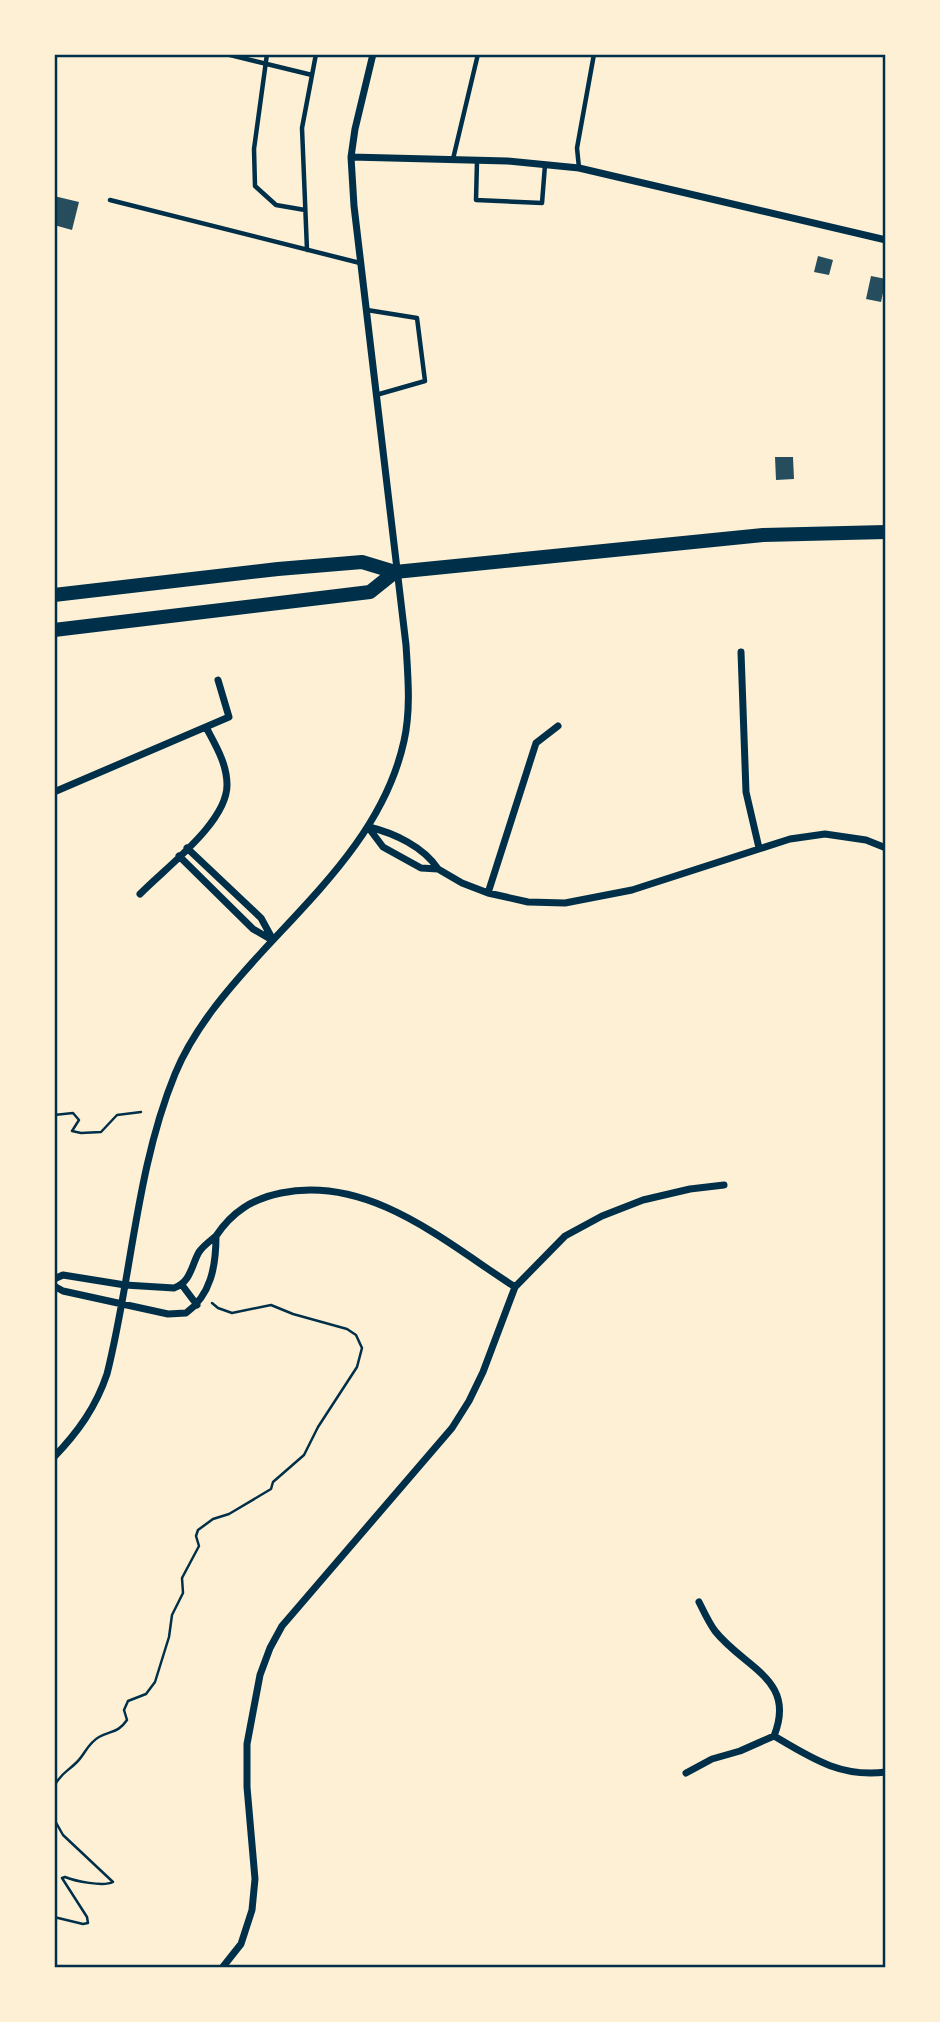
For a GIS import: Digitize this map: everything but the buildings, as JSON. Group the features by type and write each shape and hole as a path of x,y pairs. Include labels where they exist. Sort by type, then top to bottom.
{"main road":[{"path":"54,595 362,562 396,572 763,535 886,532"},
{"path":"54,630 370,592 396,572"}],"street":[{"path":"54,1457 72,1438 99,1395 112,1352 146,1174 175,1073 204,1022 237,979 349,856 387,793 405,739 408,687 406,645 354,206 351,158 373,54"},
{"path":"351,158 477,161 579,168 886,240"},
{"path":"741,652 746,792 760,848"},
{"path":"54,792 187,734 207,729 229,717 218,680"},
{"path":"488,893 536,743 558,726"},
{"path":"140,894 200,836 222,806 227,787 225,769 207,729"},
{"path":"368,827 383,847 421,869 438,869"},
{"path":"368,827 390,832 431,858 438,869 461,883 488,893 528,902 565,903 632,890 790,839 825,834 866,840 886,848"},
{"path":"187,848 261,918 272,940"},
{"path":"179,856 253,929 272,940"},
{"path":"222,1968 241,1944 253,1910 255,1879 247,1787 247,1744 260,1675 282,1626 452,1428 470,1401 514,1287 565,1237 602,1216 643,1199 724,1185"},
{"path":"54,1279 63,1275 124,1289 174,1288 187,1279 200,1251 236,1212 261,1197 300,1189 336,1191 401,1213 514,1287"},
{"path":"54,1286 63,1291 169,1314 186,1313 204,1296 216,1258 216,1236"},
{"path":"182,1285 197,1305"},
{"path":"686,1773 712,1759 740,1751 774,1736 781,1718 779,1695 762,1675 716,1632 699,1602"},
{"path":"774,1736 816,1761 851,1773 886,1772"}],"lane":[{"path":"226,54 312,75"},
{"path":"267,54 254,149 256,186 276,205 305,210"},
{"path":"307,250 302,128 316,54"},
{"path":"452,160 478,54"},
{"path":"579,168 577,148 594,54"},
{"path":"477,161 476,200 542,203 545,165"},
{"path":"110,200 361,263"},
{"path":"367,310 417,318 425,381 376,395"}],"path":[{"path":"54,1115 73,1113 79,1120 72,1131 81,1133 101,1132 117,1115 141,1112"},
{"path":"54,1786 61,1773 78,1762 87,1746 99,1737 121,1729 127,1720 124,1710 128,1702 146,1694 155,1682 169,1637 172,1615 183,1593 182,1578 199,1546 196,1536 198,1530 212,1519 229,1514 271,1489 273,1482 304,1455 318,1427 357,1367 362,1348 356,1335 347,1329 271,1305 232,1313 218,1308 204,1296"},
{"path":"54,1819 63,1835 113,1882 102,1885 62,1878 87,1917 88,1923 54,1917"}]}
